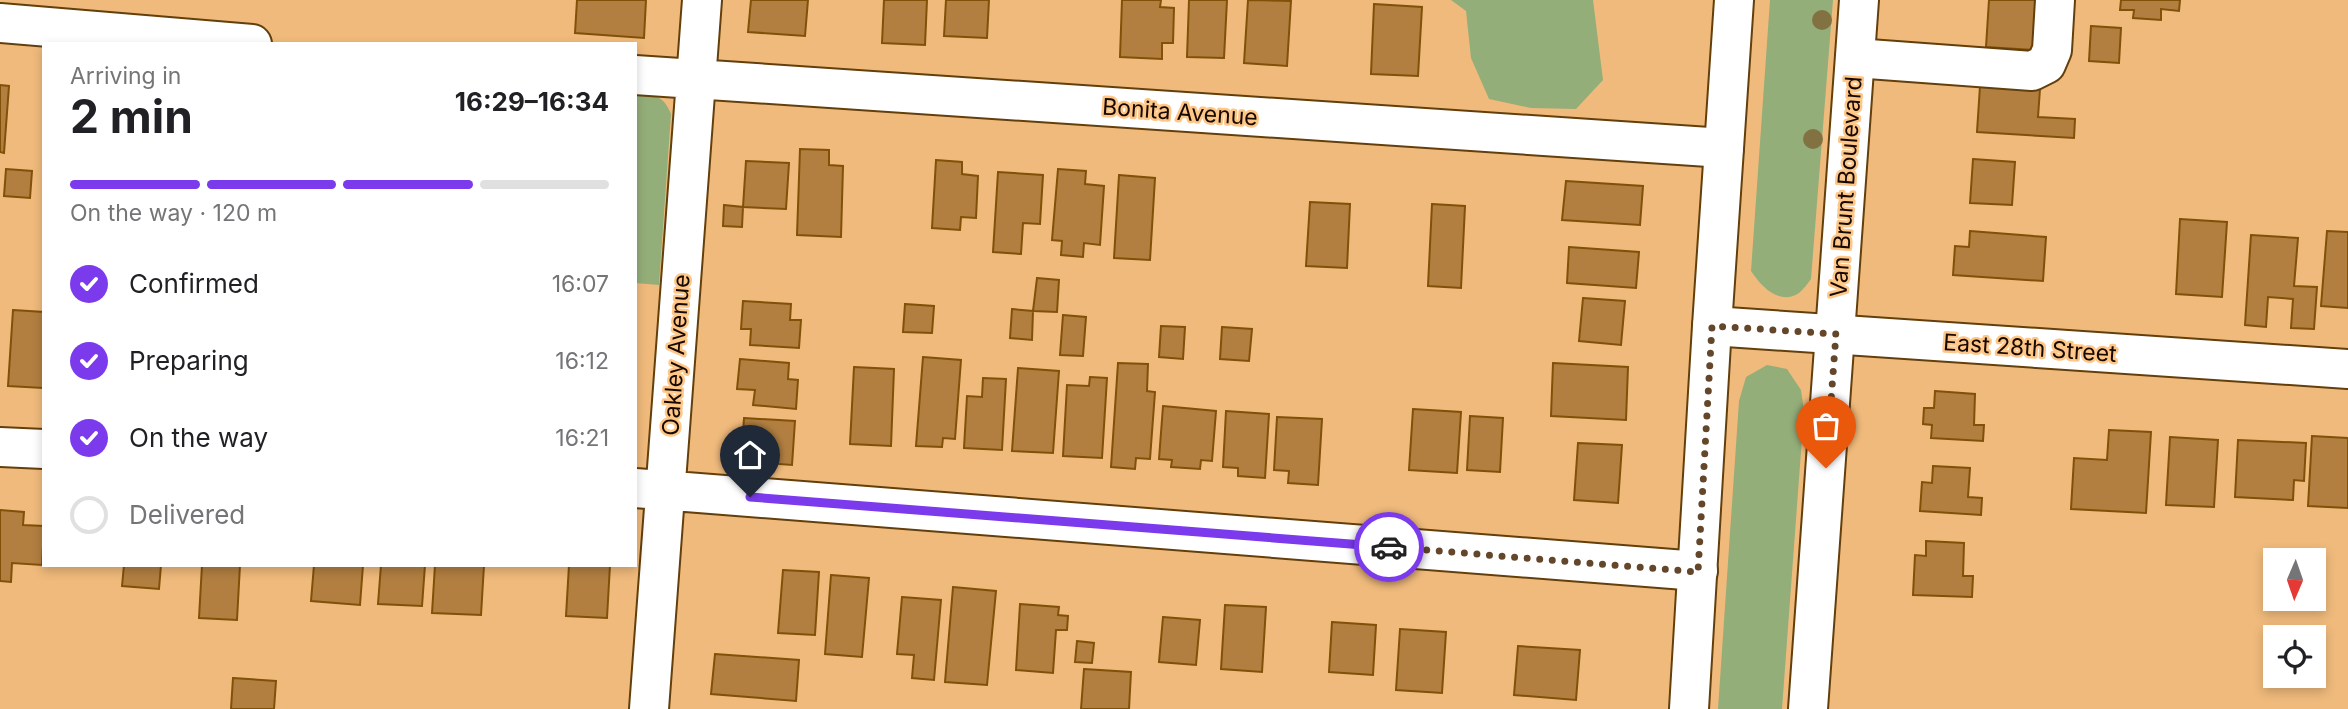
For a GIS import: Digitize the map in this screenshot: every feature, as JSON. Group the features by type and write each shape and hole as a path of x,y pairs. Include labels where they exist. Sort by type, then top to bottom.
{"street":[{"name":"Oakley Avenue","path":"649,709 651,489 697,80 702,0"},
{"path":"1689,709 1734,0"},
{"name":"Van Brunt Boulevard","path":"1808,709 1859,0"},
{"path":"1855,58 2032,71 2046,64 2052,50 2055,0"},
{"path":"0,23 228,42"},
{"name":"Bonita Avenue","path":"637,75 1724,148"},
{"name":"East 28th Street","path":"1712,326 2348,369"},
{"path":"0,447 42,449"},
{"path":"651,489 1698,572"}],"green space":[{"path":"1451,0 1593,0 1603,80 1576,109 1531,108 1489,99 1471,58 1466,11"},
{"path":"1770,0 1833,0 1811,279 1799,293 1784,297 1765,288 1751,271"},
{"path":"637,95 658,97 671,114 659,285 637,283"},
{"path":"1767,365 1787,369 1801,390 1804,411 1782,709 1718,709 1739,401 1746,377"}],"building":[{"path":"577,0 646,0 644,38 575,33"},
{"path":"751,0 808,0 805,36 748,32"},
{"path":"884,0 927,0 925,45 882,43"},
{"path":"946,0 989,0 987,38 944,36"},
{"path":"1122,0 1161,0 1160,7 1174,8 1173,43 1162,43 1162,59 1120,57"},
{"path":"1189,0 1227,0 1224,58 1187,57"},
{"path":"1248,0 1291,1 1287,66 1244,63"},
{"path":"1989,0 2039,0 2036,50 1986,47"},
{"path":"2121,0 2180,0 2179,11 2161,9 2161,20 2133,18 2134,10 2120,10"},
{"path":"1374,4 1422,7 1418,76 1371,74"},
{"path":"2091,26 2121,28 2119,63 2089,61"},
{"path":"0,85 9,86 4,153 0,152"},
{"path":"1980,86 2040,89 2038,117 2075,119 2074,138 1977,132"},
{"path":"800,149 829,150 829,165 843,166 841,237 797,235"},
{"path":"1973,159 2015,162 2012,205 1970,203"},
{"path":"936,160 962,162 962,174 978,176 976,218 961,217 960,230 932,228"},
{"path":"746,161 789,163 786,209 743,207"},
{"path":"6,169 32,171 30,198 4,196"},
{"path":"1058,169 1086,171 1085,184 1104,186 1100,245 1084,243 1083,257 1061,255 1062,241 1052,240"},
{"path":"998,172 1043,175 1040,224 1023,223 1021,254 993,252"},
{"path":"1119,175 1155,178 1150,260 1114,258"},
{"path":"1566,181 1643,186 1640,225 1562,220"},
{"path":"1310,202 1350,204 1347,268 1306,266"},
{"path":"1432,204 1465,206 1461,288 1428,286"},
{"path":"724,205 743,207 742,227 723,226"},
{"path":"2180,219 2227,222 2222,297 2176,294"},
{"path":"1970,231 2046,237 2043,281 1953,275 1955,246 1969,247"},
{"path":"2327,231 2348,232 2348,308 2321,306"},
{"path":"2251,235 2298,238 2294,286 2317,287 2314,329 2291,328 2293,299 2268,297 2266,327 2245,325"},
{"path":"1569,247 1639,252 1636,288 1567,283"},
{"path":"1037,278 1059,280 1057,312 1033,311"},
{"path":"1583,298 1625,301 1621,345 1579,341"},
{"path":"743,301 791,304 790,320 801,320 799,348 750,345 751,329 741,329"},
{"path":"905,304 934,306 932,333 903,332"},
{"path":"1012,309 1033,311 1032,340 1010,338"},
{"path":"13,310 42,312 42,388 8,386"},
{"path":"1063,315 1086,317 1083,356 1060,355"},
{"path":"1161,326 1185,327 1183,359 1159,357"},
{"path":"1222,327 1252,329 1249,361 1220,359"},
{"path":"923,357 961,360 955,439 943,438 942,447 916,446"},
{"path":"740,359 789,363 788,379 798,380 796,409 753,405 755,390 737,389"},
{"path":"1118,363 1148,364 1147,391 1155,392 1150,459 1136,458 1135,469 1111,467"},
{"path":"1553,363 1628,367 1626,420 1551,416"},
{"path":"854,367 894,369 891,446 850,444"},
{"path":"1018,368 1059,371 1053,453 1012,451"},
{"path":"1090,377 1107,378 1102,458 1063,456 1067,385 1089,386"},
{"path":"983,378 1006,379 1002,450 964,448 967,396 982,397"},
{"path":"1935,391 1975,394 1974,425 1984,425 1983,441 1931,438 1932,425 1923,424 1924,408 1934,408"},
{"path":"1163,406 1216,411 1212,461 1201,460 1200,469 1171,467 1172,460 1159,459"},
{"path":"1413,409 1461,412 1457,473 1409,470"},
{"path":"1226,411 1269,414 1265,478 1238,476 1238,468 1223,467"},
{"path":"1470,416 1503,418 1500,472 1467,470"},
{"path":"1277,417 1322,419 1318,485 1288,483 1289,471 1274,470"},
{"path":"744,418 795,421 792,465 741,461"},
{"path":"2109,430 2151,432 2146,513 2071,509 2074,458 2107,460"},
{"path":"2312,436 2348,438 2348,508 2308,506"},
{"path":"2170,437 2218,440 2214,507 2166,505"},
{"path":"2238,440 2306,443 2304,481 2294,480 2293,500 2235,497"},
{"path":"1578,443 1622,445 1618,503 1574,500"},
{"path":"1933,466 1970,468 1968,497 1982,498 1981,515 1920,511 1922,482 1932,483"},
{"path":"0,510 24,512 23,525 42,526 42,565 12,563 11,582 0,581"},
{"path":"1926,541 1964,543 1963,576 1973,576 1972,597 1913,595 1915,555 1926,556"},
{"path":"124,567 161,567 159,589 122,586"},
{"path":"202,567 240,567 237,620 199,618"},
{"path":"314,567 363,567 360,605 311,601"},
{"path":"381,567 425,567 422,606 378,604"},
{"path":"435,567 484,567 481,615 432,613"},
{"path":"569,567 610,567 607,618 566,616"},
{"path":"783,570 819,572 815,635 778,633"},
{"path":"831,575 869,578 862,657 825,654"},
{"path":"953,587 996,591 987,685 945,682"},
{"path":"902,597 941,600 934,680 912,678 914,655 897,654"},
{"path":"1020,604 1059,607 1058,615 1068,616 1067,630 1056,630 1053,673 1016,670"},
{"path":"1225,605 1266,607 1262,672 1221,669"},
{"path":"1163,617 1200,620 1196,665 1159,662"},
{"path":"1332,622 1376,625 1373,675 1329,672"},
{"path":"1400,629 1446,632 1442,693 1396,690"},
{"path":"1077,641 1094,643 1092,663 1075,662"},
{"path":"1518,646 1580,650 1576,700 1514,695"},
{"path":"715,654 799,660 796,701 711,694"},
{"path":"1084,669 1131,672 1129,709 1081,709"},
{"path":"233,678 276,681 274,709 231,709"}],"way so far":[{"path":"1389,547 1698,572 1712,326 1836,334 1826,468"}],"route":[{"path":"750,497 1389,547"}]}
